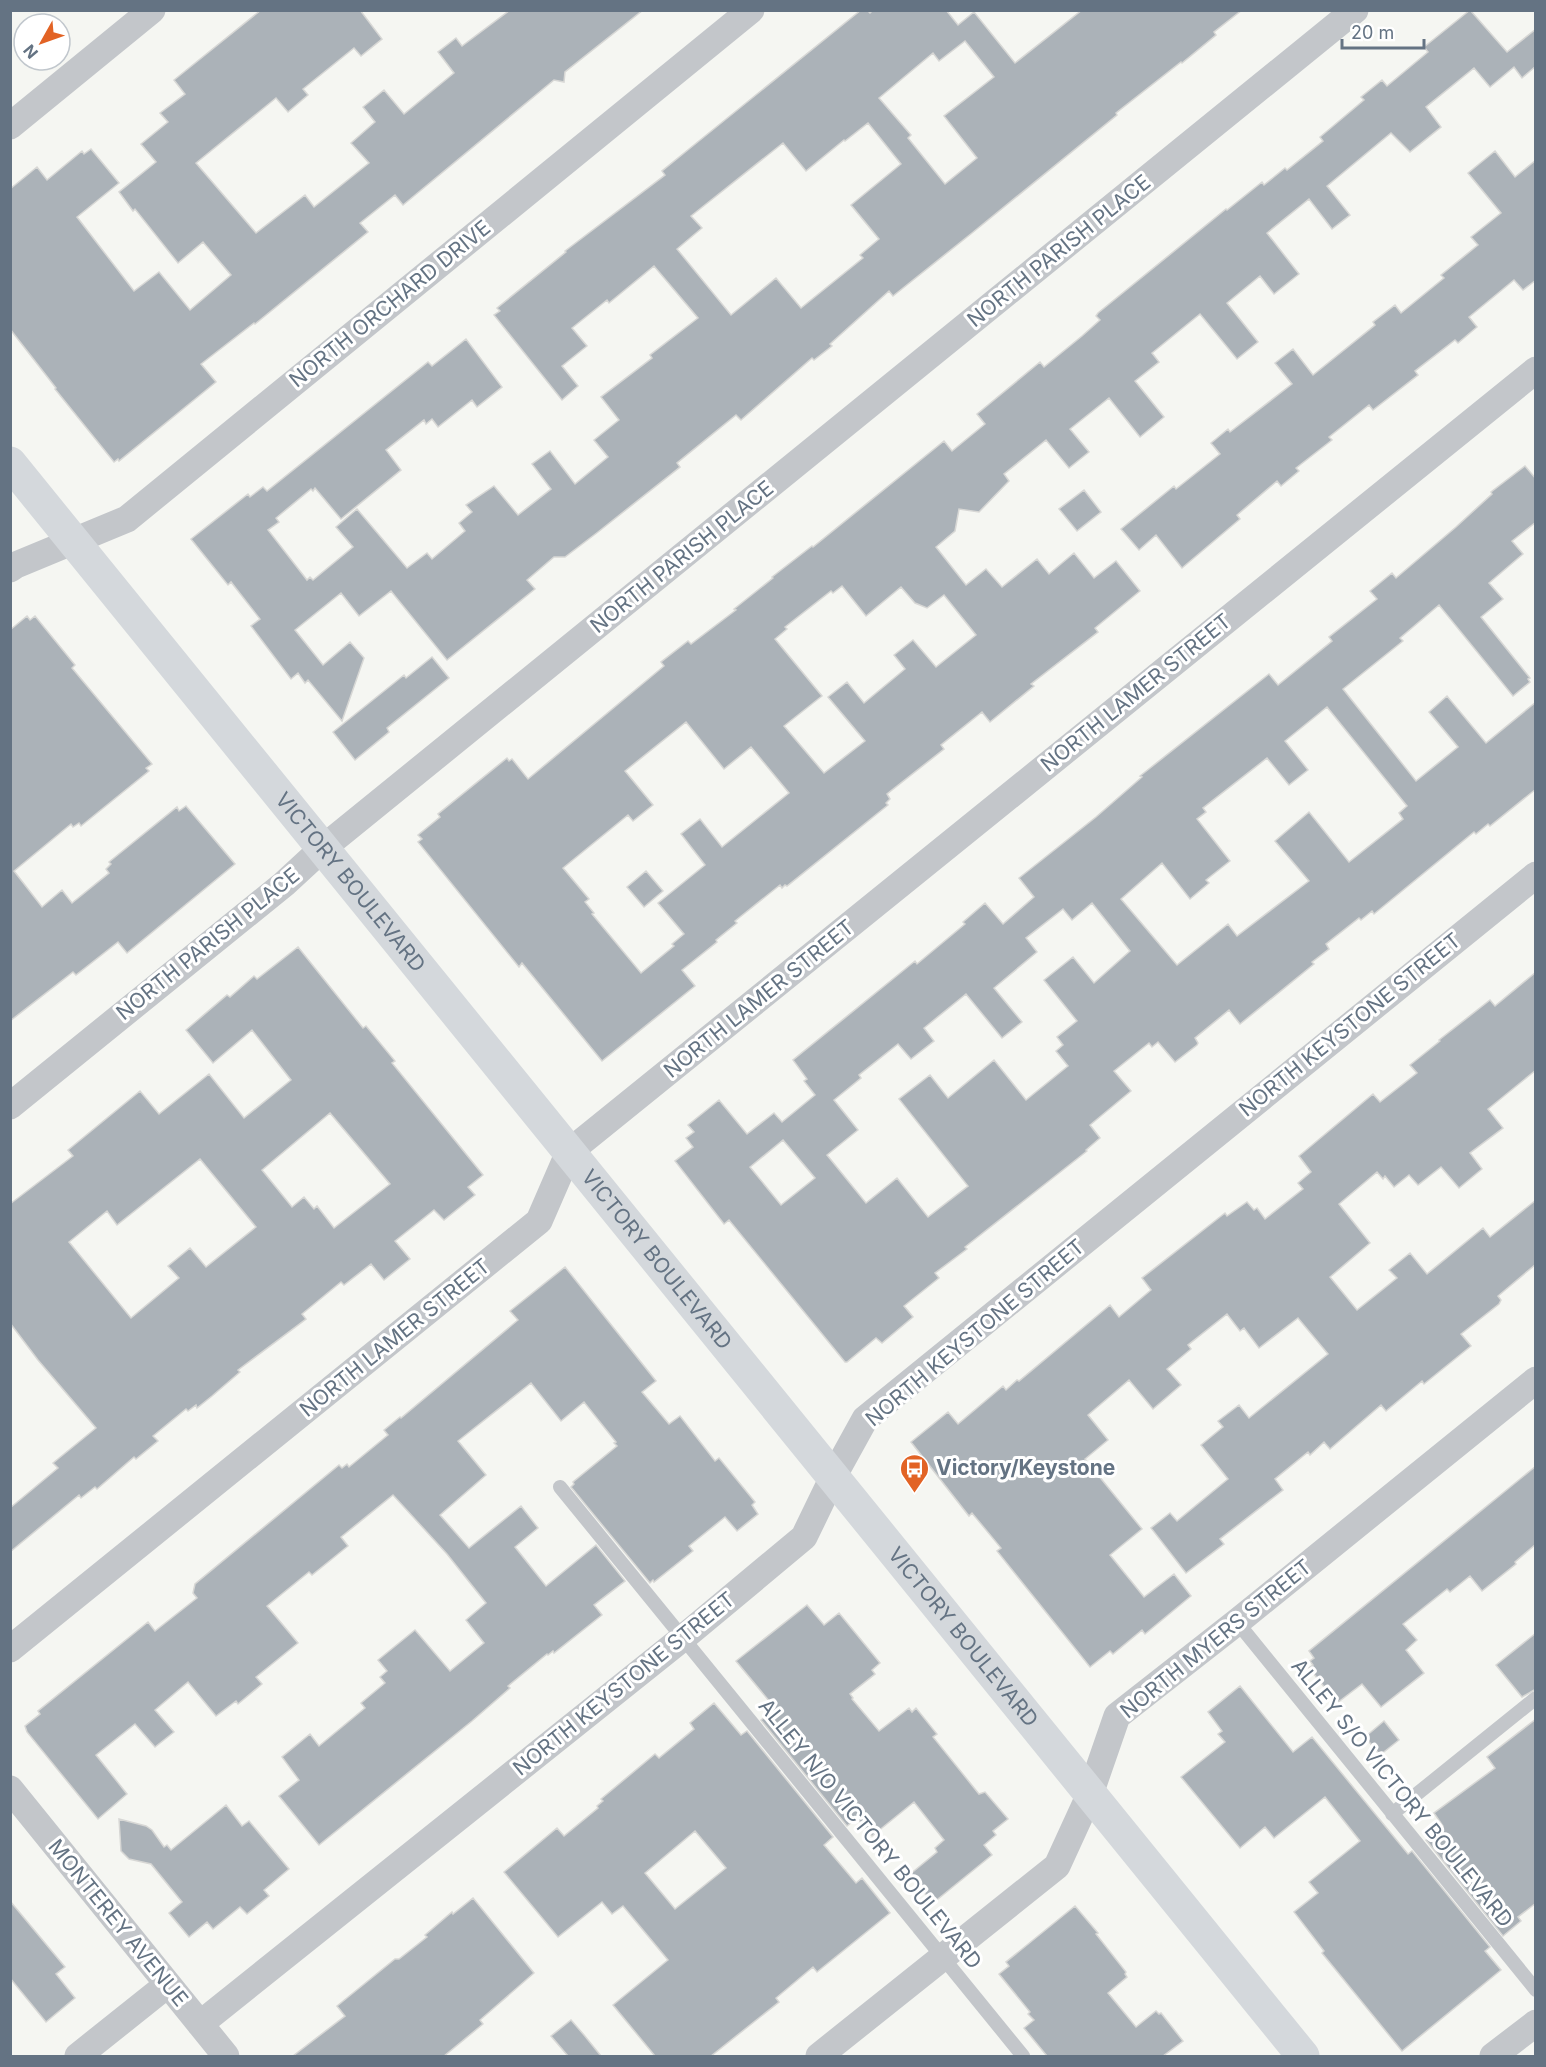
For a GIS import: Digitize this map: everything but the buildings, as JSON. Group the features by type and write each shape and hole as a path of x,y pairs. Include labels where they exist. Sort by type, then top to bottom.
{"main road":[{"name":"VICTORY BOULEVARD","path":"10,463 1303,2056"}],"street":[{"path":"10,126 152,10"},
{"name":"NORTH ORCHARD DRIVE","path":"10,569 127,519 751,10"},
{"name":"NORTH PARISH PLACE","path":"10,1106 284,884 323,848 1354,10"},
{"name":"NORTH LAMER STREET","path":"10,1649 539,1221 569,1152 1536,370"},
{"name":"NORTH KEYSTONE STREET","path":"200,2024 684,1637 804,1537 865,1419 1536,875"},
{"name":"NORTH MYERS STREET","path":"819,2056 1057,1866 1090,1794 1117,1716 1536,1380"},
{"name":"MONTEREY AVENUE","path":"10,1789 226,2056"},
{"path":"78,2056 167,1985"},
{"path":"1493,2056 1536,2023"}],"lane":[{"name":"ALLEY N/O VICTORY BOULEVARD","path":"560,1487 1023,2056"},
{"name":"ALLEY S/O VICTORY BOULEVARD","path":"1237,1622 1536,1990"},
{"path":"1392,1814 1536,1698"}],"place":[{"name":"Victory/Keystone","path":"915,1494"}]}
